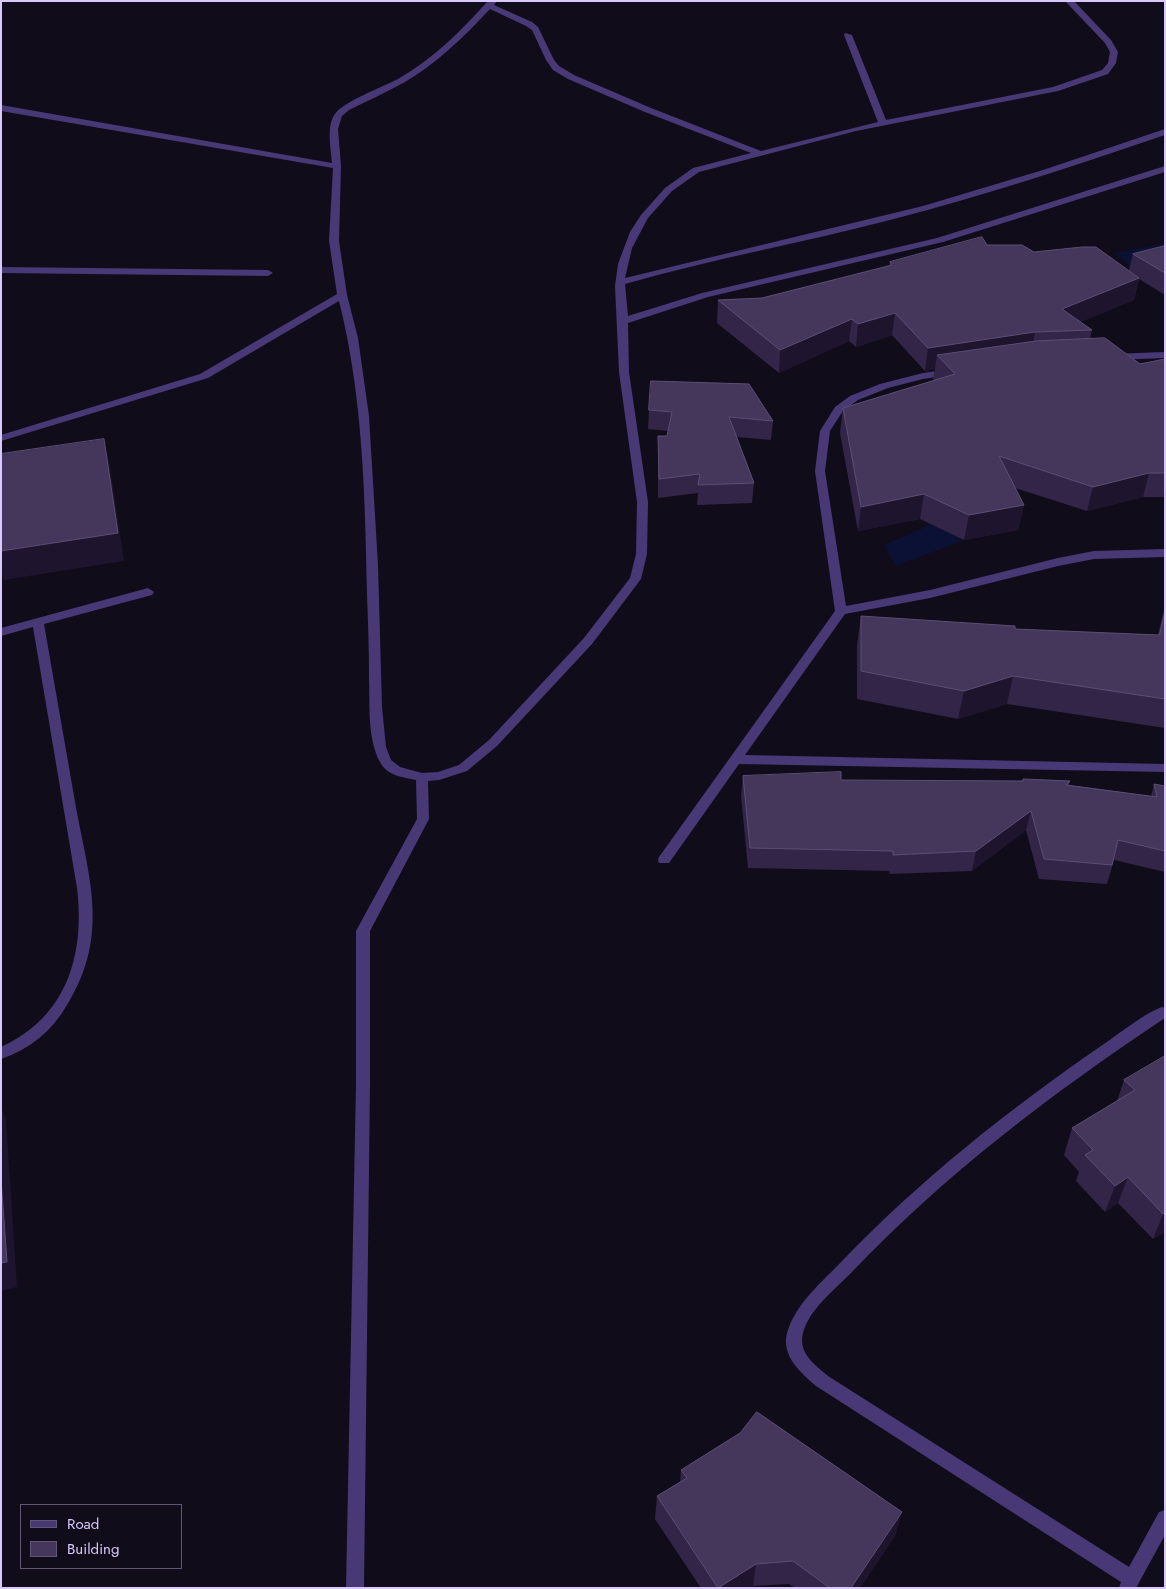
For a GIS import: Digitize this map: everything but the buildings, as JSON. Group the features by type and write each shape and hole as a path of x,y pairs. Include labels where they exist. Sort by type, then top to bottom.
{"street":[{"path":"760,153 648,110 571,77 556,68 550,60 535,29 492,3 462,34 422,67 402,80 346,108 338,115 334,129 337,166 334,241 342,295 353,338 364,416 372,565 376,707 380,747 386,762 396,771 422,777 439,776 463,768 493,743 588,641 635,579 643,522 624,372 620,282 623,263 639,224 676,182 696,170 883,124 1054,89 1105,72 1112,63 1114,52 1108,42 1069,1"},
{"path":"848,35 883,124"},
{"path":"1,108 337,166"},
{"path":"620,282 685,263 845,228 951,201 1165,132"},
{"path":"623,321 705,295 940,240 1165,169"},
{"path":"1,270 268,273"},
{"path":"1,438 204,376 342,295"},
{"path":"1105,357 1165,355"},
{"path":"842,611 820,471 824,431 839,409 854,398 900,382 963,370"},
{"path":"664,860 842,611 930,594 1058,562 1094,555 1165,553"},
{"path":"1,632 148,592"},
{"path":"1,1053 37,1033 64,998 76,976 84,950 87,926 82,882 38,623"},
{"path":"735,759 1165,768"},
{"path":"355,1588 363,1084 363,931 423,819 422,777"},
{"path":"1162,1013 1100,1053 1010,1120 956,1163 904,1209 861,1250 811,1305 799,1322 794,1343 802,1364 822,1382 1129,1583 1165,1518"}],"water":[{"path":"1161,244 1165,246 1165,256 1128,264 1114,253"},
{"path":"932,524 964,540 896,566 884,545"}]}
